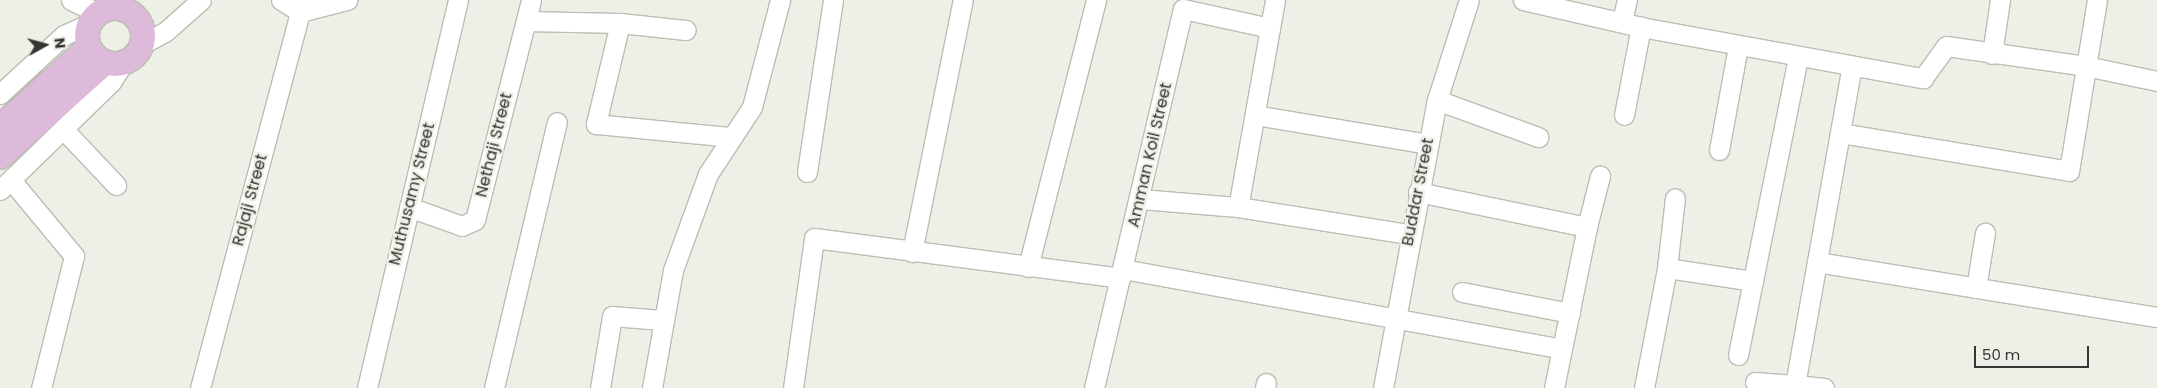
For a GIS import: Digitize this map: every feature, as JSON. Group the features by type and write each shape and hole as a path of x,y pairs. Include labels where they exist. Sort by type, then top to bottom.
{"main road":[{"path":"0,128 106,57 136,56 142,44 143,29 134,14 125,9 102,11 87,38 106,57"},
{"path":"0,157 106,57"}],"street":[{"path":"71,0 102,11"},
{"path":"142,44 165,32 201,0"},
{"path":"282,0 304,6 347,0"},
{"name":"Muthusamy Street","path":"367,388 458,0"},
{"name":"Nethaji Street","path":"409,208 462,226 475,220 531,0"},
{"path":"652,388 662,320 673,270 708,174 752,107 780,0"},
{"path":"808,172 833,0"},
{"path":"912,252 963,0"},
{"path":"1028,267 1096,0"},
{"path":"1238,208 1275,0"},
{"name":"Buddar Street","path":"1384,388 1410,234 1436,100 1469,0"},
{"path":"1523,0 1569,5 1641,27 1738,46 1923,78 1946,46 2086,66 2157,81"},
{"path":"1622,21 1627,0"},
{"path":"1992,54 2000,0"},
{"path":"1840,133 2069,171 2097,0"},
{"name":"Rajaji Street","path":"200,388 304,6"},
{"name":"Amman Koil Street","path":"1094,388 1140,199 1183,9 1270,28"},
{"path":"0,94 64,35 102,11"},
{"path":"526,21 620,23 686,30"},
{"path":"620,23 596,124 730,138"},
{"path":"1624,115 1641,27"},
{"path":"1719,150 1738,46"},
{"path":"41,388 74,256 6,185 64,130 110,82 106,57"},
{"path":"1738,355 1798,57"},
{"path":"1794,385 1852,66"},
{"path":"1436,100 1538,137"},
{"path":"1254,115 1428,144"},
{"path":"494,388 557,122"},
{"path":"64,130 116,185"},
{"path":"1554,388 1587,227 1600,176"},
{"path":"1418,192 1587,227"},
{"path":"1644,388 1666,268 1675,198"},
{"path":"1140,199 1238,208 1410,234"},
{"path":"1976,288 1985,234"},
{"path":"793,388 814,238 1028,267 1122,273 1395,318 1562,349"},
{"path":"1817,262 2157,317"},
{"path":"1666,268 1753,281"},
{"path":"1462,292 1570,314"},
{"path":"600,388 612,316 662,320"},
{"path":"1755,382 1824,388"}],"waterway":[{"path":"0,112 40,72"}]}
